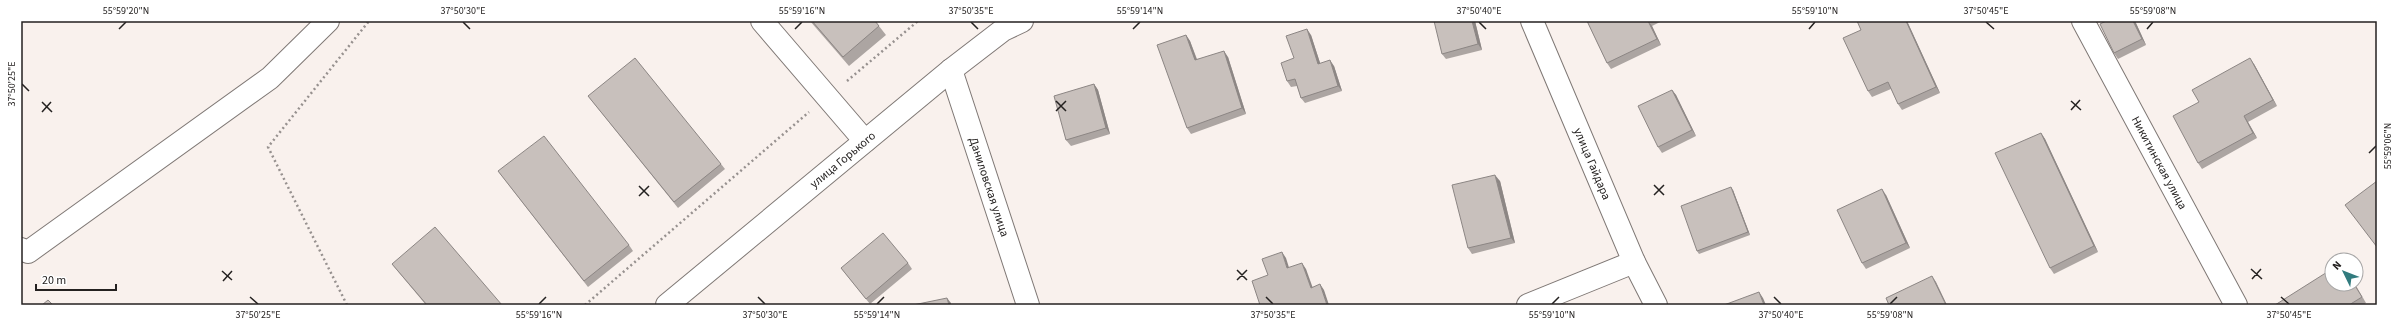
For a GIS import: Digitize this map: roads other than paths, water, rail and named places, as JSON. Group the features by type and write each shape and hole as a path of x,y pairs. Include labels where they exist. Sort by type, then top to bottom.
{"street":[{"path":"21,249 28,252 270,78 328,21"},
{"path":"762,21 865,141"},
{"name":"улица Гайдара","path":"1532,21 1634,262 1656,305"},
{"name":"Никитинская улица","path":"2083,21 2236,305"},
{"name":"улица Горького","path":"667,305 950,70 1008,24"},
{"name":"Даниловская улица","path":"950,70 1028,305"},
{"path":"1528,305 1634,262"}]}
